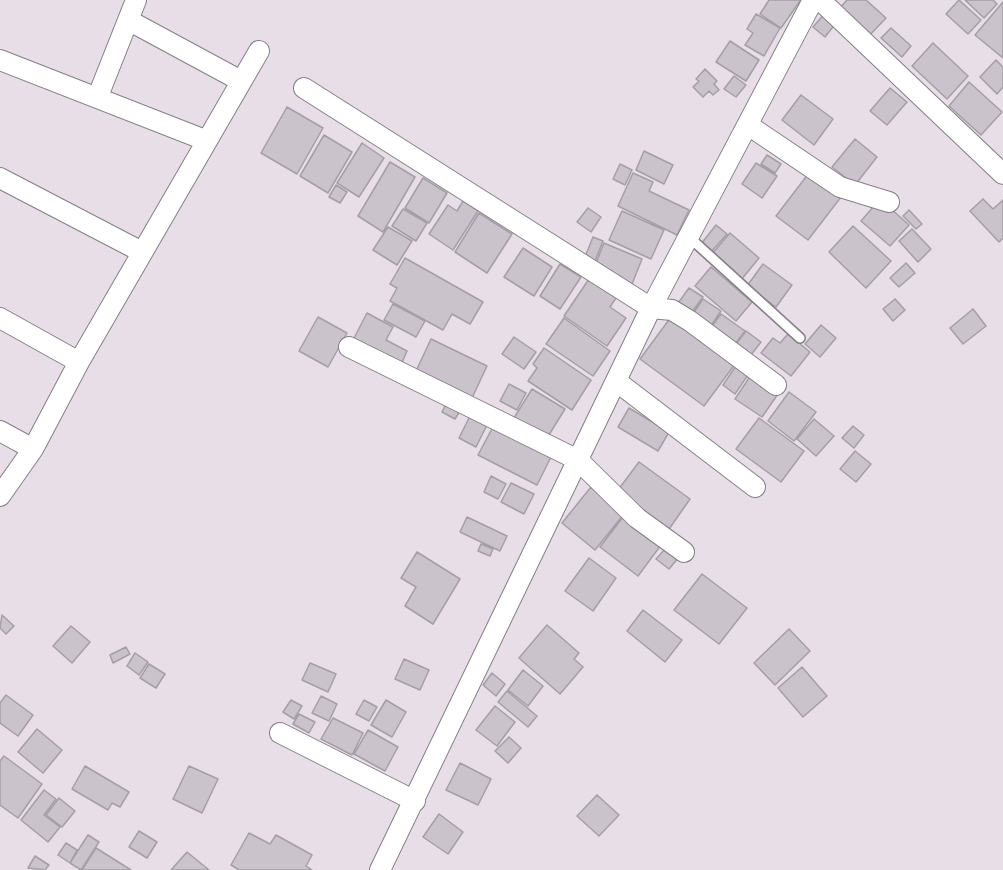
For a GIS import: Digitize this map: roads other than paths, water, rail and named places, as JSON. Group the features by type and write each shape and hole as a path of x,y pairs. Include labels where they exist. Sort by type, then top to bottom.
{"street":[{"path":"98,96 136,0"},
{"path":"380,870 651,308 813,0"},
{"path":"820,0 1003,174"},
{"path":"128,20 241,81"},
{"path":"0,496 33,449 79,362 205,140 259,51"},
{"path":"0,60 98,96 205,140"},
{"path":"304,88 651,308 672,310 776,385"},
{"path":"748,124 840,187 889,202"},
{"path":"0,178 142,252"},
{"path":"0,318 79,362"},
{"path":"349,347 578,460 637,518 684,552"},
{"path":"616,381 755,487"},
{"path":"0,431 33,449"},
{"path":"280,733 415,801"}],"lane":[{"path":"689,237 800,338"}]}
